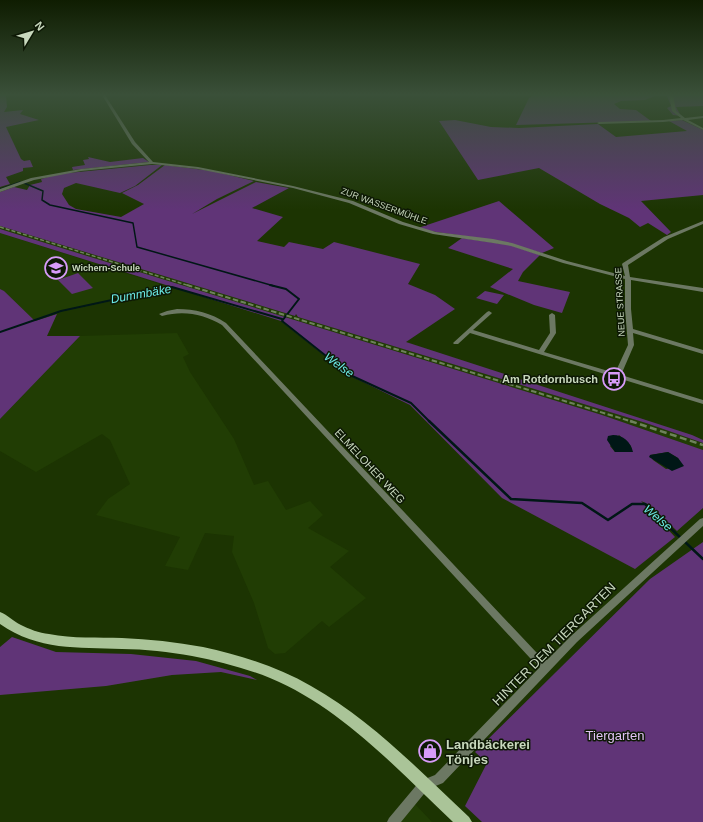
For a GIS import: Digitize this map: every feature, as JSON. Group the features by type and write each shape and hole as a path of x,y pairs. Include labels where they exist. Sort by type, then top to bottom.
{"main road":[{"path":"0,617 23,631 46,639 69,643 140,644 196,651 266,670 303,687 327,702 379,743 464,822"}],"street":[{"path":"127,133 133,143 152,163"},
{"name":"ZUR WASSERMÜHLE","path":"0,191 26,182 69,171 152,163 198,168 294,187 351,202 417,229 512,245 565,262 628,278 703,290"},
{"name":"NEUE STRASSE","path":"617,376 631,344 628,278 625,264 666,238 703,222"},
{"name":"ELMELOHER WEG","path":"162,314 172,310 189,311 209,316 224,324 533,655 548,667"},
{"path":"456,343 489,313"},
{"path":"540,353 554,333 552,315"},
{"path":"630,330 703,352"},
{"path":"469,331 703,402"},
{"name":"HINTER DEM TIERGARTEN","path":"424,785 439,779 574,640 675,545 703,521"},
{"path":"393,822 424,785"}],"shaded area":[{"path":"0,226 646,423 703,443 703,450 602,415 0,229"},
{"name":"Wichern-Schule","path":"0,233 172,288 62,312 35,322 4,291 0,289"},
{"path":"177,333 189,354 183,357 190,372 234,439 254,485 268,481 286,510 310,501 323,515 308,528 349,551 330,567 366,598 329,627 322,621 285,653 275,654 268,648 254,603 232,552 234,536 205,533 188,570 165,566 180,537 96,515 108,499 130,484 110,440 102,434 36,472 0,451 0,419 80,336"},
{"path":"608,436 620,436 626,440 633,452 615,452 607,440"},
{"path":"668,452 678,458 684,466 672,471 649,457 650,455"},
{"path":"414,803 432,822 398,822"}],"green space":[{"path":"0,133 9,133 21,159 24,161 30,160 33,167 23,168 23,171 6,177 10,184 0,187"},
{"path":"447,133 611,133 616,137 659,133 703,133 703,195 641,201 671,232 667,235 648,223 640,227 629,218 600,204 539,168 478,180"},
{"path":"88,157 110,162 143,158 149,162 73,170 72,167 85,165 83,160 89,159"},
{"path":"162,165 135,186 120,193 76,183 64,188 62,194 69,205 76,209 121,217 144,204 122,193 138,185 165,165 212,171 254,181 217,199 192,214 256,182 289,188 252,208 283,217 257,241 284,247 289,242 323,249 334,242 420,264 408,284 435,295 455,309 406,342 692,435 703,440 703,443 646,423 298,317 296,314 295,316 0,226 0,192 14,187 27,190 30,185 42,182 41,179 58,174"},
{"path":"499,201 554,248 542,253 500,241 418,228"},
{"path":"0,229 602,415 703,450 703,508 677,531 650,505 641,501 675,537 635,569 502,498 410,405 349,375 281,321 0,233","holes":["619,435 631,446 632,452 615,452 610,446","668,452 678,458 683,466 666,469 653,460 650,455"]},
{"path":"462,238 510,245 540,255 523,272 518,281 570,292 562,313 534,305 490,287 513,269 448,248"},
{"path":"78,273 93,288 72,294 58,280"},
{"path":"0,289 4,291 35,321 57,314 47,336 80,336 0,419"},
{"path":"485,291 504,295 497,304 476,298"},
{"name":"Tiergarten","path":"703,542 703,822 482,822 465,806 487,763 475,752 650,579"},
{"path":"12,637 56,652 131,654 196,661 250,676 257,680 221,672 172,675 106,686 0,695 0,647"}],"waterway":[{"name":"Welse","path":"0,189 20,182"},
{"name":"Welse","path":"24,183 43,191 42,200 50,205 133,223 137,247 274,286"},
{"name":"Welse","path":"270,285 274,286"},
{"name":"Welse","path":"274,286 286,289 299,299 282,321 350,375 411,403 429,421"},
{"name":"Dummbäke","path":"0,332 61,311 172,287 282,319"},
{"name":"Welse","path":"429,421 511,499 582,503 608,520 632,504 645,504 703,559"}],"railway":[{"path":"0,227 190,286"},
{"path":"187,285 633,422"},
{"path":"630,421 703,445"}],"place":[{"name":"Wichern-Schule","path":"56,268"},
{"name":"Am Rotdornbusch","path":"614,379"},
{"name":"Landbäckerei Tönjes","path":"430,751"}]}
